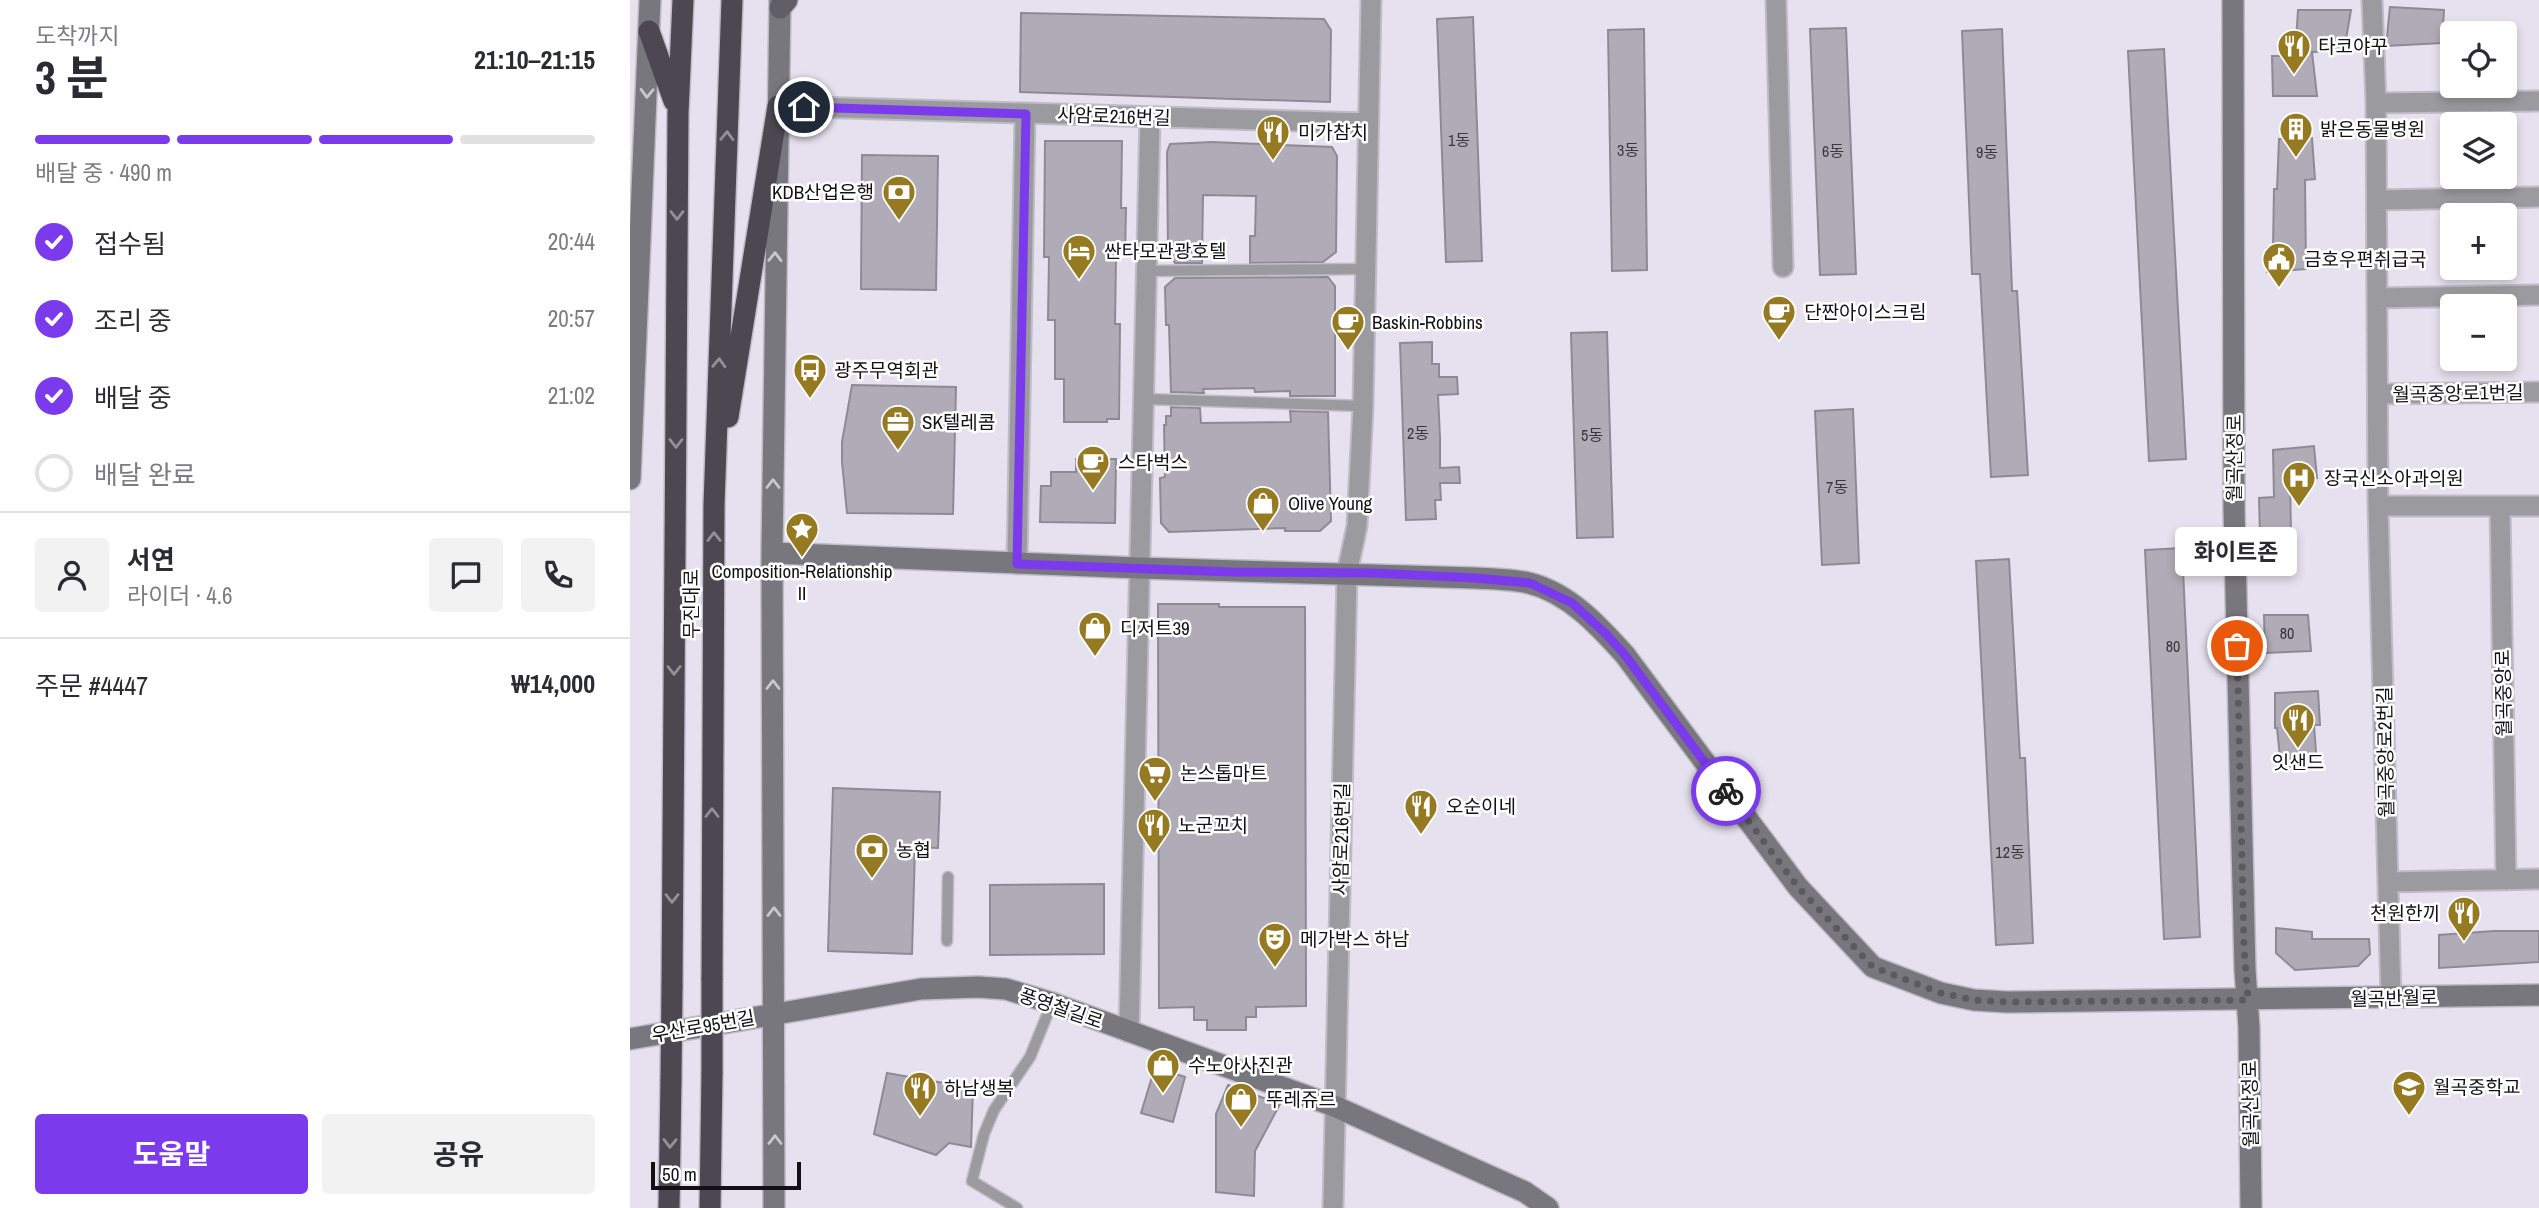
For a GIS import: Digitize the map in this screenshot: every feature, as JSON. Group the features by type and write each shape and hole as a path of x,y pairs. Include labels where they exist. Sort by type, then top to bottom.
{"highway":[{"name":"무진대로","path":"669,1208 678,113 683,0"},
{"name":"무진대로","path":"710,1208 714,505 732,0"},
{"path":"649,31 678,113"},
{"path":"714,505 778,106"}],"street":[{"path":"635,0 649,31"},
{"path":"630,480 635,275 650,0"},
{"name":"사암로216번길","path":"1334,1106 1347,573 1357,526 1363,405 1371,0"},
{"path":"1776,0 1783,267"},
{"name":"월곡산정로","path":"2233,0 2234,509 2251,1208"},
{"name":"월곡중앙로1번길","path":"2372,0 2376,103 2378,506"},
{"path":"774,1208 772,553 778,106 782,3"},
{"path":"2376,103 2539,101"},
{"name":"사암로216번길","path":"778,106 1367,123"},
{"path":"1017,564 1026,114"},
{"path":"1129,1032 1150,117"},
{"path":"2377,200 2539,197"},
{"path":"2377,298 2539,295"},
{"name":"월곡중앙로1번길","path":"2378,394 2539,392"},
{"path":"2378,506 2539,506"},
{"name":"월곡중앙로2번길","path":"2378,506 2391,998"},
{"name":"월곡중앙로","path":"2500,507 2506,880"},
{"path":"772,553 1017,564 1347,573 1530,583 1572,603 1625,655 1798,887 1873,967 1941,993 1974,1000 2248,1000"},
{"path":"2388,882 2539,879"},
{"name":"풍영철길로","path":"775,1013 945,987 1006,989 1052,1003 1334,1106 1525,1192 1548,1208"},
{"name":"월곡반월로","path":"2248,1000 2539,995"},
{"name":"우산로95번길","path":"630,1039 775,1013"},
{"path":"1333,1208 1334,1106"}],"lane":[{"path":"1146,271 1365,269"},
{"path":"1143,399 1363,405"},
{"path":"947,941 948,877"},
{"path":"1017,1208 972,1181 984,1134 995,1110 1031,1057 1052,1003"}],"building":[{"path":"2390,7 2444,10 2443,21 2440,21 2440,43 2386,46"},
{"path":"2298,10 2351,10 2344,51 2312,52 2317,96 2273,96 2272,56 2295,56"},
{"path":"1021,13 1324,19 1331,30 1330,102 1020,92"},
{"path":"1473,17 1482,261 1446,262 1437,19"},
{"path":"1846,28 1856,274 1820,275 1810,29"},
{"path":"1644,29 1647,270 1612,271 1608,30"},
{"path":"2002,29 2012,291 2017,291 2028,475 1991,477 1980,274 1972,274 1962,31"},
{"path":"2164,49 2186,459 2149,461 2128,51"},
{"path":"2312,138 2315,179 2305,180 2306,269 2267,272 2267,248 2273,248 2274,189 2277,189 2279,139"},
{"path":"1045,141 1122,141 1121,208 1126,208 1125,256 1116,256 1115,324 1120,324 1119,419 1107,419 1107,422 1064,422 1064,379 1055,379 1055,320 1048,320 1049,257 1044,257"},
{"path":"1212,142 1332,147 1337,156 1336,252 1323,262 1250,263 1250,236 1255,236 1256,196 1203,195 1202,263 1175,263 1168,251 1167,152 1170,144"},
{"name":"KDB산업은행","path":"862,155 938,156 936,290 861,289"},
{"path":"1328,277 1335,286 1335,396 1290,396 1290,391 1255,392 1254,388 1203,389 1204,393 1171,392 1165,287 1175,278"},
{"path":"1607,332 1613,537 1577,538 1571,333"},
{"path":"1432,342 1432,364 1439,364 1439,377 1457,377 1458,394 1438,395 1440,468 1459,467 1460,483 1440,483 1441,500 1435,500 1436,519 1406,520 1400,343"},
{"name":"SK텔레콤","path":"852,385 956,387 953,514 847,513 842,442"},
{"path":"1171,407 1200,408 1201,423 1291,422 1290,411 1328,412 1331,521 1320,531 1285,531 1285,528 1169,532 1161,523 1160,478 1165,477 1164,425 1166,416 1171,416"},
{"path":"1853,409 1859,563 1822,565 1815,411"},
{"path":"2314,446 2317,478 2290,479 2291,535 2260,535 2259,498 2274,497 2273,450"},
{"path":"1076,459 1116,459 1115,523 1040,522 1041,486 1051,486 1051,472 1076,472"},
{"path":"2182,548 2200,937 2164,939 2145,550"},
{"path":"2009,559 2020,758 2025,758 2033,943 1996,945 1976,561"},
{"path":"1158,604 1305,607 1306,1006 1256,1007 1256,1017 1246,1017 1246,1030 1207,1030 1207,1020 1194,1020 1194,1007 1159,1008"},
{"path":"2264,615 2308,615 2311,651 2265,653"},
{"path":"2318,691 2320,725 2314,725 2317,766 2281,767 2275,728 2275,693"},
{"path":"833,788 940,792 938,848 915,847 912,954 828,951"},
{"path":"1104,884 1104,954 990,955 990,885"},
{"path":"2276,928 2312,932 2312,939 2369,939 2370,954 2358,966 2295,970 2276,953"},
{"path":"2539,931 2539,962 2439,968 2439,935"},
{"name":"수노아사진관","path":"1155,1067 1185,1077 1173,1122 1141,1113"},
{"path":"887,1073 973,1088 971,1147 949,1143 936,1155 874,1134"},
{"name":"뚜레쥬르","path":"1228,1085 1280,1104 1255,1151 1254,1196 1216,1192 1216,1114"}],"way so far":[{"path":"1726,791 1798,887 1873,967 1917,985 1974,1000 2007,1002 2248,1000 2244,947 2237,646"}],"place":[{"name":"타코야꾸","path":"2294,76"},
{"name":"밝은동물병원","path":"2296,159"},
{"name":"미가참치","path":"1273,162"},
{"name":"KDB산업은행","path":"899,222"},
{"name":"싼타모관광호텔","path":"1079,281"},
{"name":"금호우편취급국","path":"2279,289"},
{"name":"단짠아이스크림","path":"1779,342"},
{"name":"Baskin-Robbins","path":"1348,352"},
{"name":"광주무역회관","path":"810,400"},
{"name":"SK텔레콤","path":"898,452"},
{"name":"스타벅스","path":"1093,492"},
{"name":"장국신소아과의원","path":"2299,508"},
{"name":"Olive Young","path":"1263,533"},
{"name":"Composition-Relationship II","path":"802,559"},
{"name":"화이트존","path":"2237,646"},
{"name":"디저트39","path":"1095,658"},
{"name":"잇샌드","path":"2298,750"},
{"name":"논스톱마트","path":"1155,803"},
{"name":"오순이네","path":"1421,836"},
{"name":"노군꼬치","path":"1154,855"},
{"name":"농협","path":"872,880"},
{"name":"천원한끼","path":"2464,943"},
{"name":"메가박스 하남","path":"1275,969"},
{"name":"수노아사진관","path":"1163,1095"},
{"name":"월곡중학교","path":"2409,1117"},
{"name":"하남생복","path":"920,1118"},
{"name":"뚜레쥬르","path":"1241,1129"}],"route":[{"path":"804,107 1026,114 1017,564 1232,572 1373,573 1530,583 1572,603 1606,634 1625,655 1726,791"}]}
